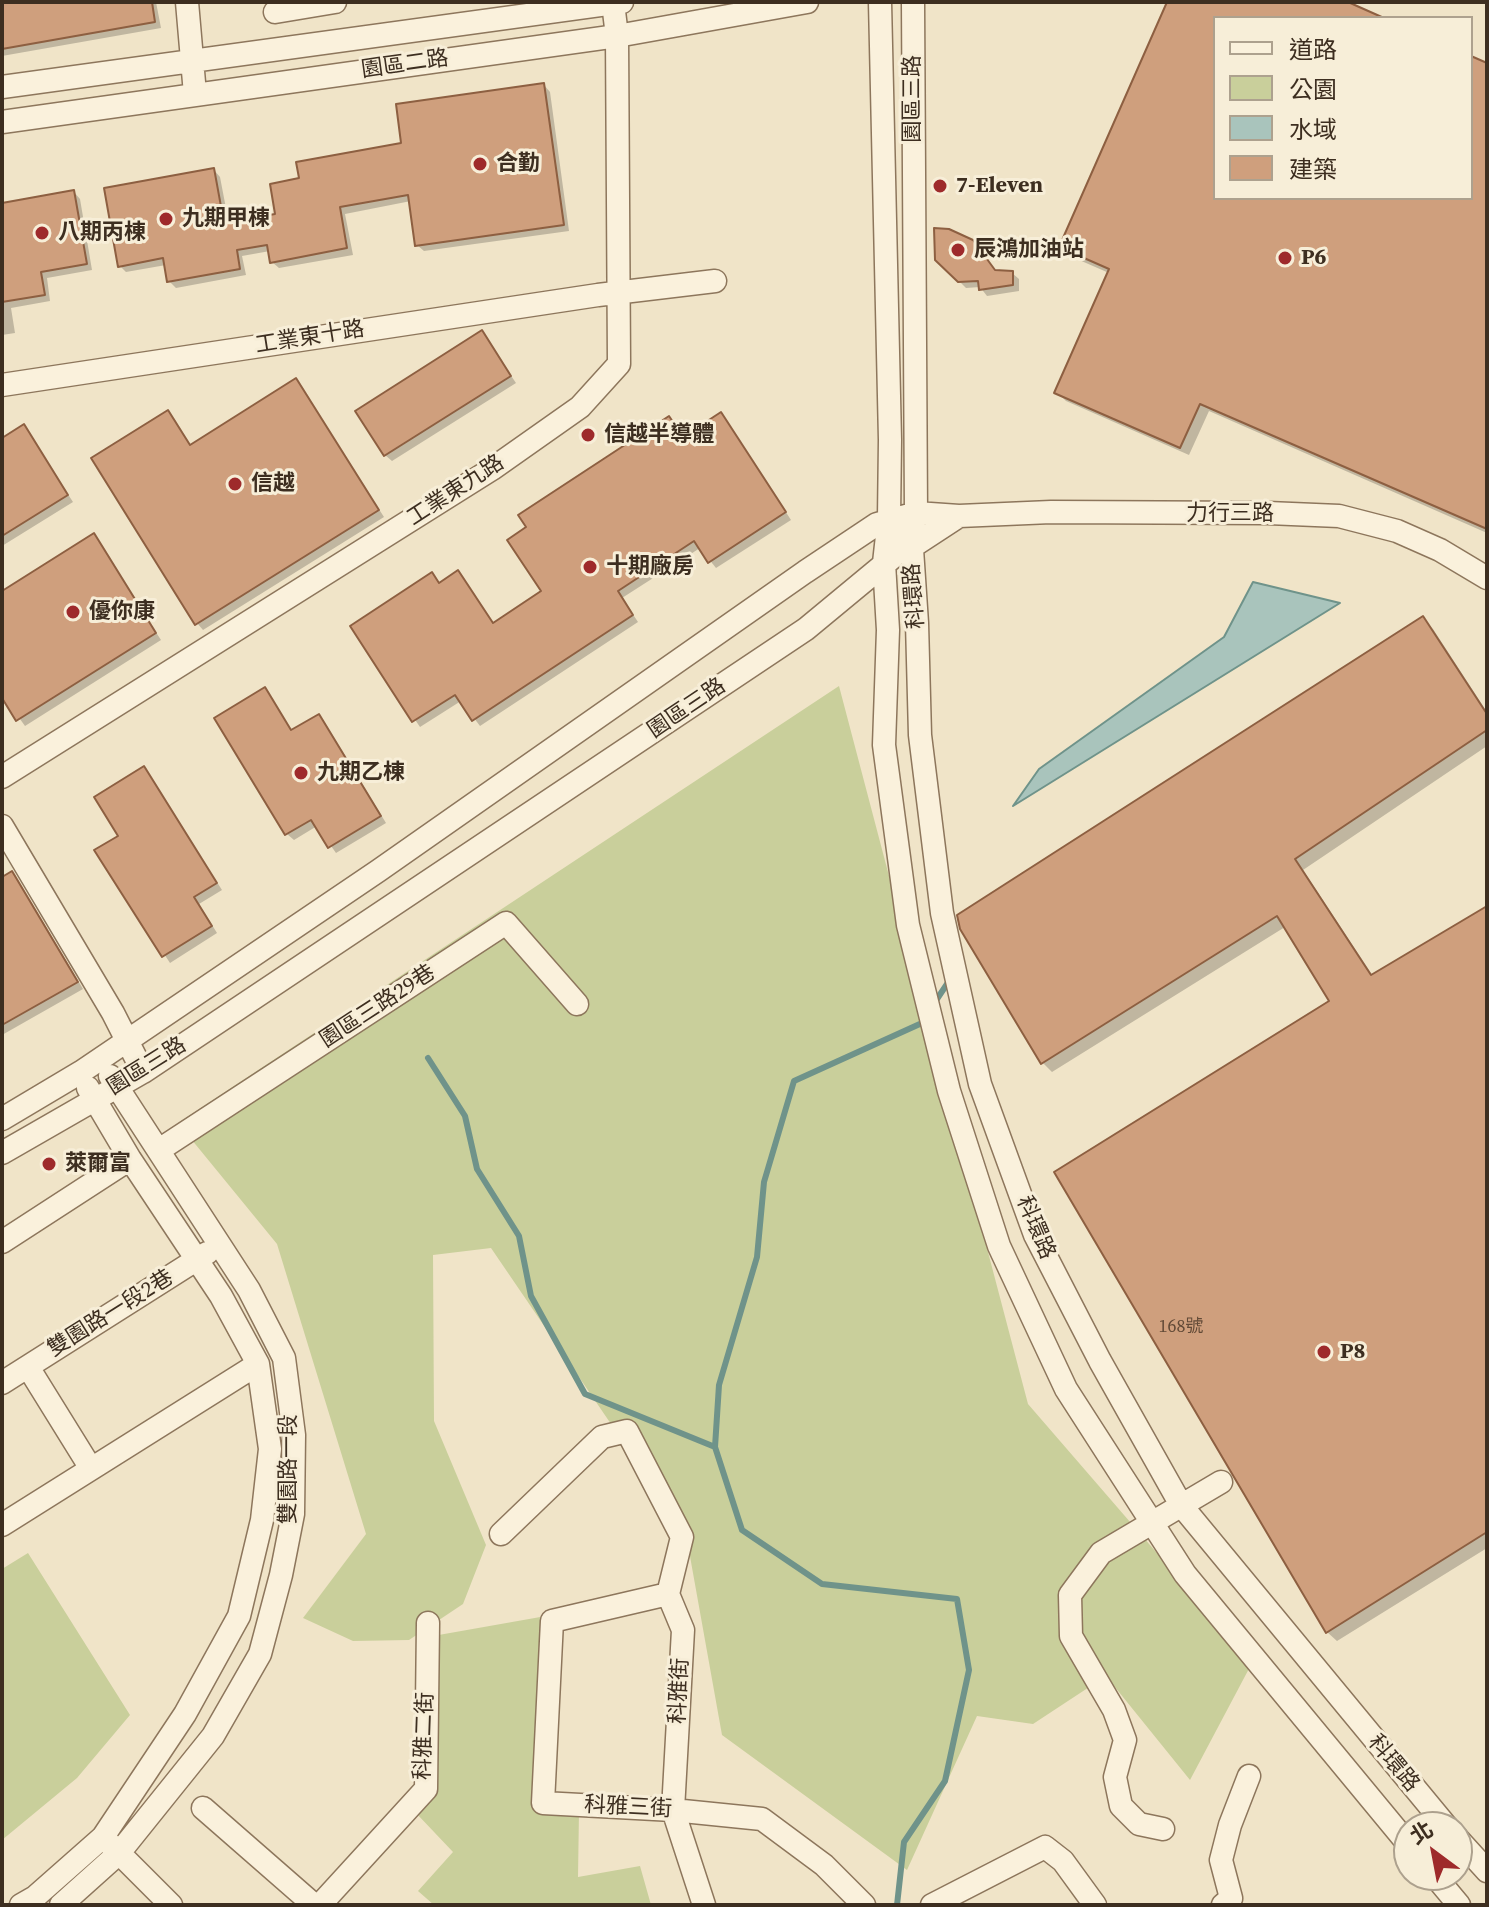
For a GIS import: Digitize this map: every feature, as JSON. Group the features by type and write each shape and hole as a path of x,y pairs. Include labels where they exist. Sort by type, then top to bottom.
{"street":[{"path":"187,2 195,94"},
{"path":"275,12 335,2"},
{"name":"園區二路","path":"2,122 617,36 807,2"},
{"name":"園區三路","path":"2,1119 90,1066 378,871 859,534 889,518 880,2"},
{"name":"園區三路","path":"913,2 916,513"},
{"name":"園區二路","path":"2,87 617,3"},
{"name":"工業東九路","path":"2,777 479,477 580,407 619,364 617,3"},
{"name":"工業東十路","path":"2,385 618,292 715,281"},
{"name":"力行三路","path":"889,518 916,513 959,516 1051,512 1339,516 1397,531 1440,550 1487,578"},
{"name":"科環路","path":"916,513 896,556 888,621 884,745 908,925 949,1091 999,1246 1066,1389 1185,1574 1393,1826"},
{"path":"896,556 959,516"},
{"name":"科環路","path":"889,518 896,556 917,623 920,735 942,913 980,1084 1035,1235 1100,1361 1181,1505 1434,1811"},
{"name":"園區三路","path":"2,1153 143,1072 806,629 896,556"},
{"name":"科環路","path":"849,596 860,591 870,593 886,610 888,621"},
{"path":"2,826 128,1040 143,1072"},
{"name":"園區三路29巷","path":"159,1150 506,923 577,1004"},
{"name":"雙園路一段","path":"61,1905 119,1853 213,1736 260,1654 293,1514 294,1435 284,1358 249,1290 159,1150 117,1087 90,1066"},
{"name":"雙園路一段","path":"21,1905 35,1897 103,1837 185,1714 239,1616 262,1520 270,1449 258,1364 221,1296 93,1101 90,1066"},
{"path":"2,1242 130,1159"},
{"name":"雙園路一段2巷","path":"2,1383 220,1245"},
{"path":"2,1525 258,1364"},
{"path":"28,1367 90,1467"},
{"path":"501,1534 602,1437 627,1431 682,1537 668,1594"},
{"path":"1163,1829 1139,1824 1121,1806 1115,1777 1125,1740 1114,1710 1071,1636 1070,1595 1101,1553 1221,1482"},
{"name":"科雅三街","path":"668,1594 552,1621 543,1803 673,1810 762,1819 824,1865 864,1905"},
{"name":"科雅街","path":"668,1594 683,1630 673,1810 704,1905"},
{"name":"科雅二街","path":"317,1905 426,1789 428,1623"},
{"path":"1223,1905 1231,1898 1221,1860 1230,1825 1249,1776"},
{"path":"203,1808 317,1905"},
{"path":"103,1837 171,1905"},
{"path":"932,1905 1045,1847 1063,1861 1095,1905"},
{"path":"1473,1856 1487,1871"}],"green space":[{"path":"839,686 1028,1404 1252,1663 1190,1780 1106,1676 1033,1724 977,1716 907,1870 722,1735 686,1534 491,1248 433,1255 434,1421 486,1545 463,1604 409,1640 353,1641 303,1618 366,1534 277,1244 178,1123"},
{"path":"28,1553 130,1715 77,1778 2,1840 2,1569"},
{"path":"546,1616 536,1811 579,1811 578,1877 640,1866 651,1905 434,1905 418,1891 453,1852 416,1813 437,1791 433,1636"}],"water":[{"path":"1253,582 1340,603 1013,806 1039,769 1224,637"}],"building":[{"path":"2,2 152,2 155,22 2,49"},
{"name":"P6","path":"1167,2 1348,2 1380,16 1213,16 1213,200 1473,200 1473,57 1487,63 1487,529 1200,404 1180,448 1054,393 1109,269 1059,247"},
{"path":"544,83 564,225 415,246 408,195 340,207 347,248 270,263 267,245 237,250 240,269 167,282 163,258 118,267 104,188 214,168 224,223 275,214 270,184 299,178 296,162 401,143 396,104"},
{"name":"八期丙棟","path":"74,190 87,264 41,272 45,295 2,302 2,203"},
{"name":"辰鴻加油站","path":"934,228 949,229 973,240 995,270 1013,271 1013,285 979,290 978,281 958,282 935,260"},
{"path":"482,330 511,376 384,456 355,411"},
{"name":"信越","path":"296,378 379,510 195,625 91,458 168,410 190,445"},
{"name":"十期廠房","path":"721,412 786,512 708,563 694,541 618,591 633,615 472,721 455,695 412,722 350,626 432,572 439,583 458,570 493,623 541,591 507,540 526,527 518,515 669,416 683,437"},
{"path":"24,424 68,495 2,536 2,438"},
{"name":"優你康","path":"94,533 156,633 16,721 2,698 2,591"},
{"name":"P8","path":"1423,616 1487,714 1487,730 1295,859 1371,975 1487,906 1487,1532 1326,1633 1054,1172 1329,1001 1277,916 1041,1064 960,929 957,915"},
{"name":"九期乙棟","path":"265,687 291,730 319,714 381,816 328,848 311,820 285,835 214,718"},
{"path":"144,766 217,883 194,897 212,926 162,957 94,850 118,836 94,797"},
{"path":"12,871 78,982 2,1025 2,877"}],"waterway":[{"path":"933,1005 951,978"},
{"path":"897,1905 904,1842 945,1781 969,1670 957,1599 822,1584 742,1530 715,1447 719,1385 757,1257 764,1182 794,1081 922,1023 925,1018"},
{"path":"428,1058 465,1116 477,1169 519,1236 531,1296 585,1394 715,1447"}],"place":[{"name":"合勤","path":"480,164"},
{"name":"7-Eleven","path":"940,186"},
{"name":"九期甲棟","path":"166,219"},
{"name":"八期丙棟","path":"42,233"},
{"name":"辰鴻加油站","path":"958,250"},
{"name":"P6","path":"1285,258"},
{"name":"信越半導體","path":"588,435"},
{"name":"信越","path":"235,484"},
{"name":"十期廠房","path":"590,567"},
{"name":"優你康","path":"73,612"},
{"name":"九期乙棟","path":"301,773"},
{"name":"萊爾富","path":"49,1164"},
{"name":"P8","path":"1324,1352"}]}
